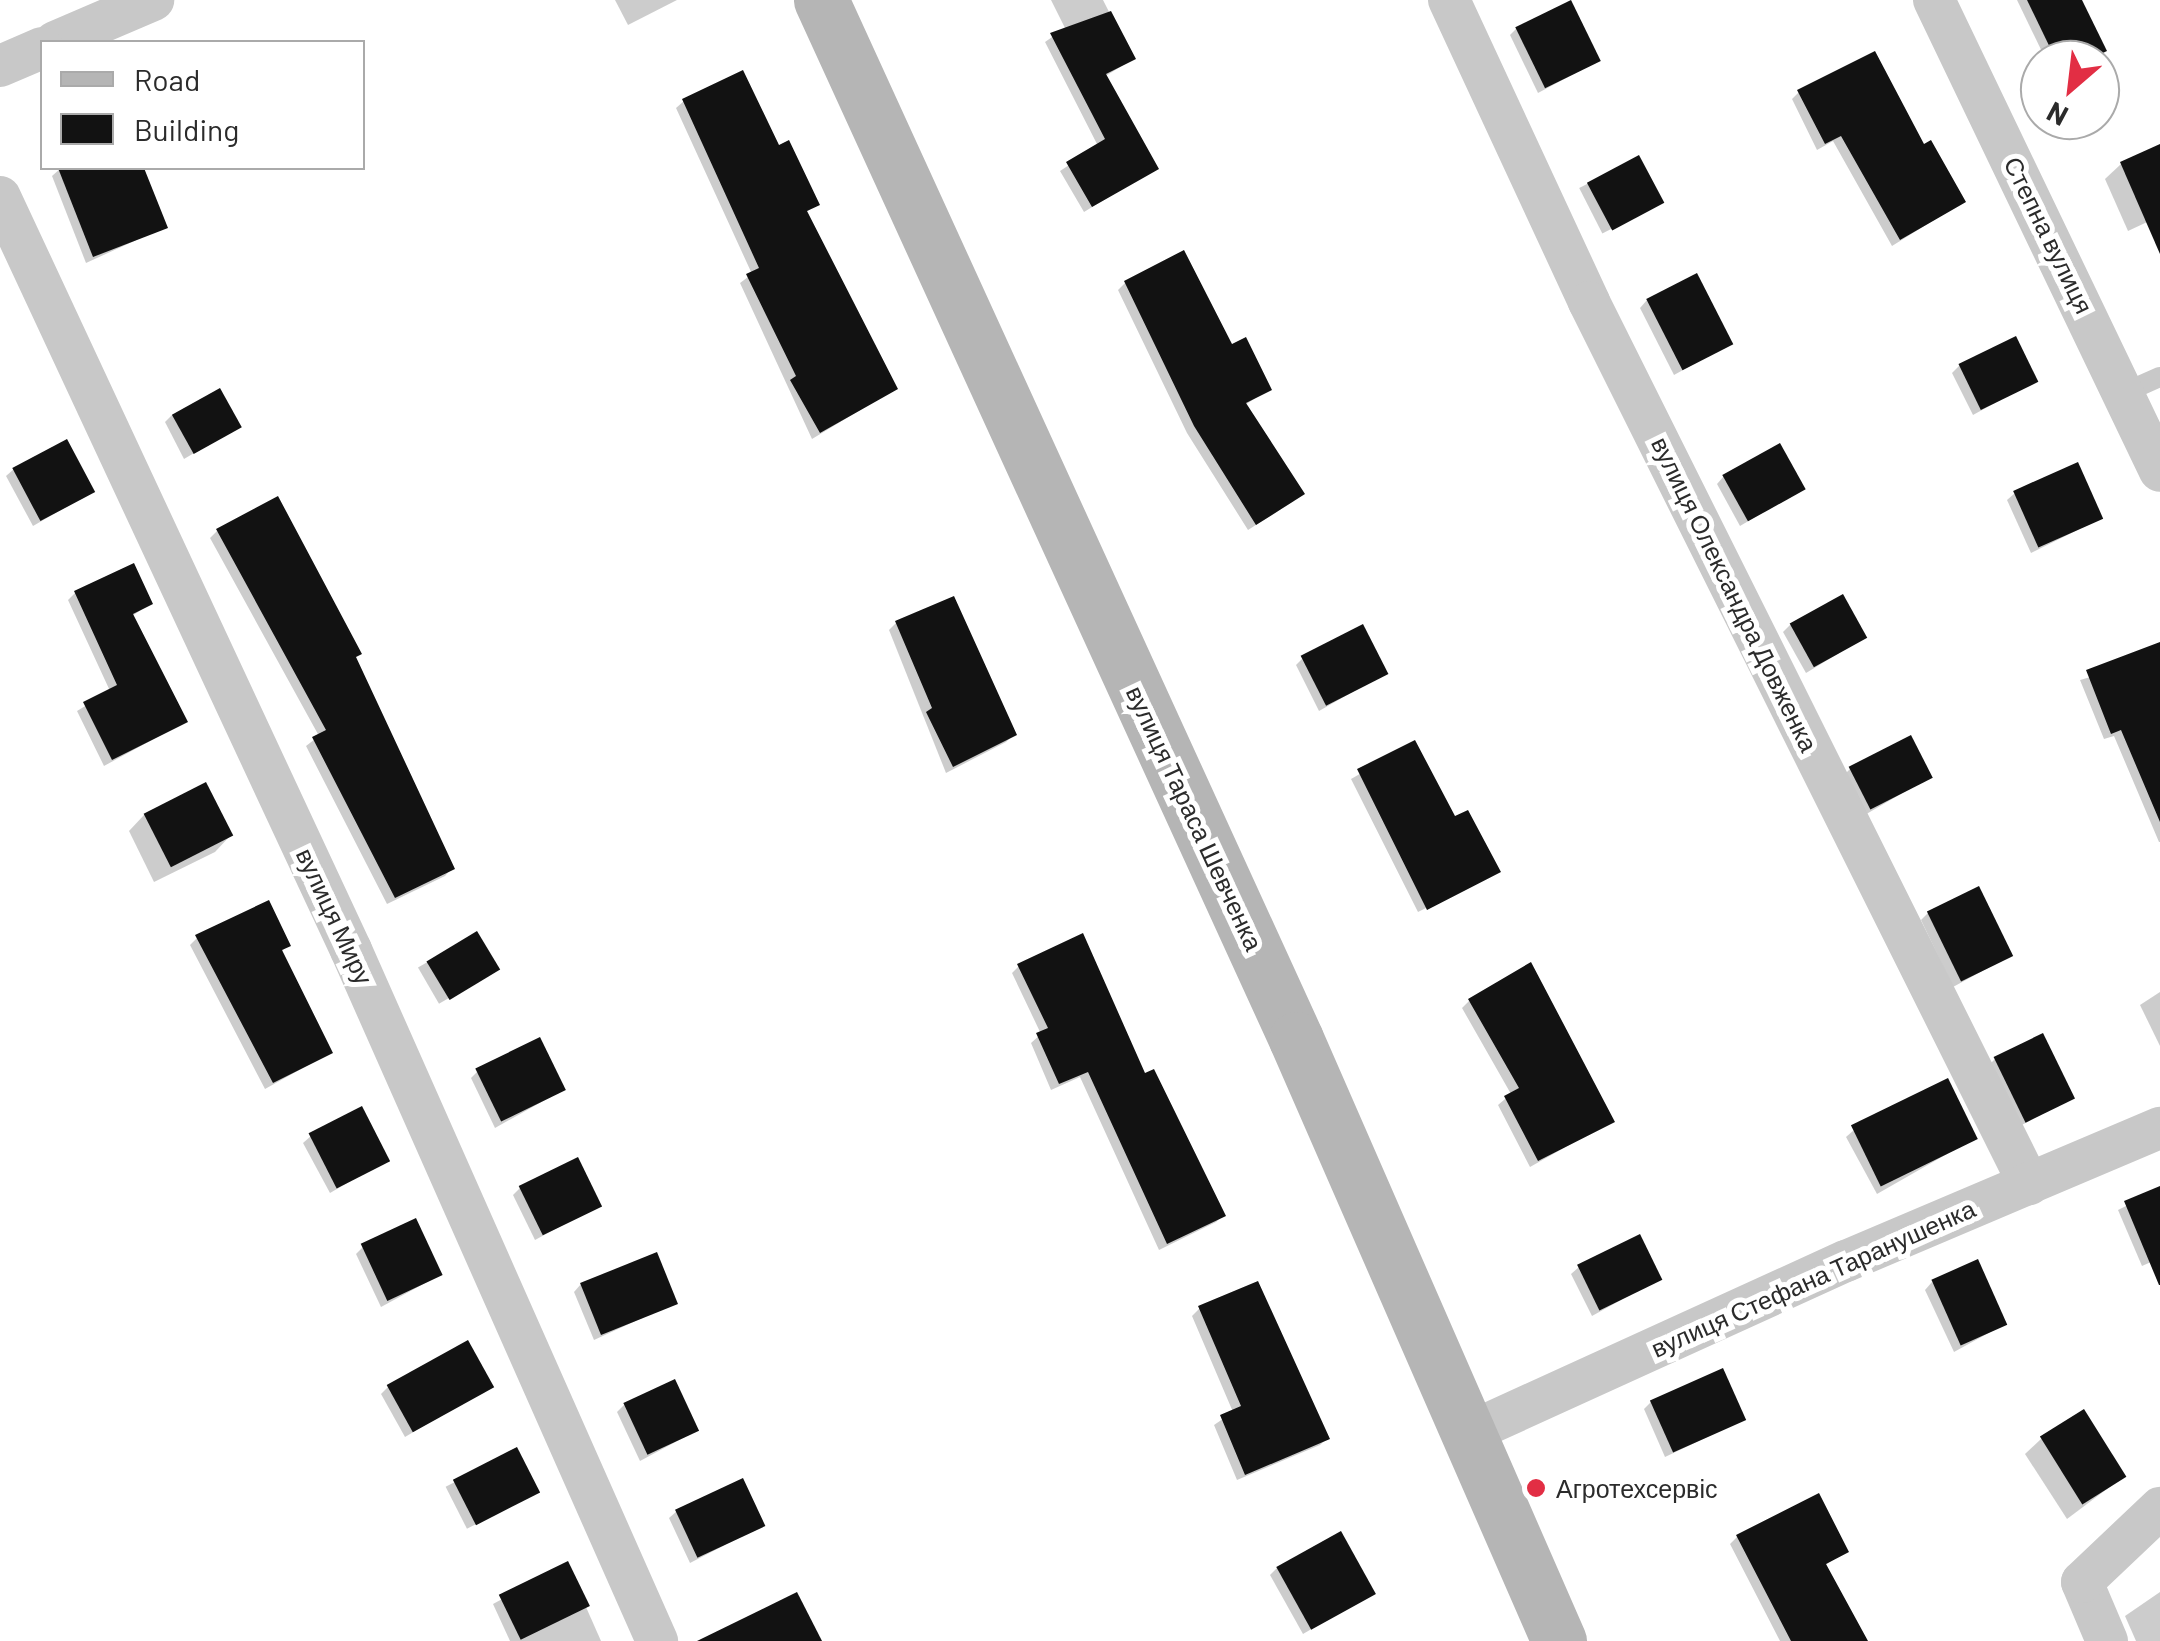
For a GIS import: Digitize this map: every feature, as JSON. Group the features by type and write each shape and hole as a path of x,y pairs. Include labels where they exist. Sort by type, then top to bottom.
{"street":[{"path":"59,40 153,0"},
{"name":"вулиця Тараса Шевченка","path":"821,0 1296,1039 1559,1641"},
{"name":"вулиця Олександра Довженка","path":"1448,0 1590,302 2028,1184"},
{"name":"Степна вулиця","path":"1934,0 2143,384 2160,471"},
{"path":"0,66 40,49"},
{"name":"вулиця Миру","path":"0,197 351,950 657,1641"},
{"name":"вулиця Стефана Таранушенка","path":"1468,1434 2160,1128"},
{"path":"2107,1641 2082,1582 2160,1508"}],"building":[{"path":"1571,0 1601,61 1545,88 1515,27"},
{"path":"2027,0 2082,0 2102,40 2046,40"},
{"path":"1111,11 1136,59 1106,74 1159,169 1092,207 1066,162 1105,139 1050,33"},
{"path":"1875,51 1924,144 1931,140 1966,202 1900,240 1841,136 1825,144 1797,90"},
{"path":"743,70 779,145 789,140 820,205 807,211 898,389 820,433 790,380 796,376 746,274 759,268 682,99"},
{"path":"2160,144 2160,254 2120,162"},
{"path":"1639,155 1664,203 1612,230 1587,183"},
{"path":"59,170 145,170 168,228 93,257"},
{"path":"1184,250 1232,344 1246,337 1272,390 1246,403 1305,494 1256,525 1194,426 1124,281"},
{"path":"1697,273 1733,344 1683,370 1646,299"},
{"path":"2016,336 2038,382 1981,410 1958,364"},
{"path":"220,388 242,427 194,454 172,415"},
{"path":"67,439 95,492 40,521 12,468"},
{"path":"1780,443 1806,489 1748,521 1722,475"},
{"path":"2078,462 2103,519 2038,548 2013,491"},
{"path":"278,496 362,654 356,657 455,869 395,898 312,737 326,730 216,529"},
{"path":"134,563 153,604 133,614 188,722 112,760 83,702 117,685 74,591"},
{"path":"1843,594 1867,638 1814,667 1790,624"},
{"path":"954,596 1017,735 953,767 926,712 932,708 895,621"},
{"path":"1363,624 1388,674 1326,706 1301,656"},
{"path":"2160,642 2160,822 2121,730 2111,734 2086,670"},
{"path":"1911,735 1933,778 1870,810 1849,767"},
{"path":"1415,740 1455,816 1468,810 1501,872 1427,910 1357,769"},
{"path":"206,782 233,835 171,867 144,814"},
{"path":"1979,886 2013,956 1961,982 1927,911"},
{"path":"269,900 291,946 282,950 333,1053 273,1083 195,935"},
{"path":"477,931 500,970 450,1000 426,961"},
{"path":"1083,933 1145,1073 1154,1069 1226,1216 1167,1244 1088,1072 1059,1084 1036,1033 1048,1028 1017,964"},
{"path":"1531,962 1615,1122 1538,1161 1504,1096 1519,1088 1468,999"},
{"path":"2043,1033 2075,1099 2026,1123 1994,1057"},
{"path":"540,1037 566,1090 501,1122 475,1069"},
{"path":"1948,1078 1978,1139 1881,1186 1851,1125"},
{"path":"362,1106 390,1161 337,1188 309,1133"},
{"path":"578,1157 602,1206 543,1235 519,1186"},
{"path":"2160,1186 2160,1285 2159,1285 2124,1201"},
{"path":"416,1218 443,1275 387,1301 361,1244"},
{"path":"1640,1234 1662,1280 1599,1311 1577,1265"},
{"path":"657,1252 678,1304 601,1335 580,1283"},
{"path":"1978,1259 2007,1325 1961,1346 1931,1280"},
{"path":"1258,1281 1330,1439 1245,1475 1220,1415 1241,1406 1198,1306"},
{"path":"468,1340 494,1387 413,1432 387,1385"},
{"path":"1723,1368 1746,1420 1673,1453 1650,1401"},
{"path":"675,1379 699,1431 647,1455 623,1403"},
{"path":"2084,1409 2126,1477 2082,1504 2040,1437"},
{"path":"517,1447 540,1492 476,1525 453,1480"},
{"path":"743,1478 765,1526 697,1558 675,1510"},
{"path":"1819,1493 1849,1552 1826,1564 1868,1641 1791,1641 1736,1535"},
{"path":"1341,1531 1376,1594 1311,1630 1276,1567"},
{"path":"568,1561 590,1606 521,1640 499,1595"},
{"path":"797,1592 822,1641 697,1641"}],"place":[{"name":"Агротехсервіс","path":"1536,1488"}]}
